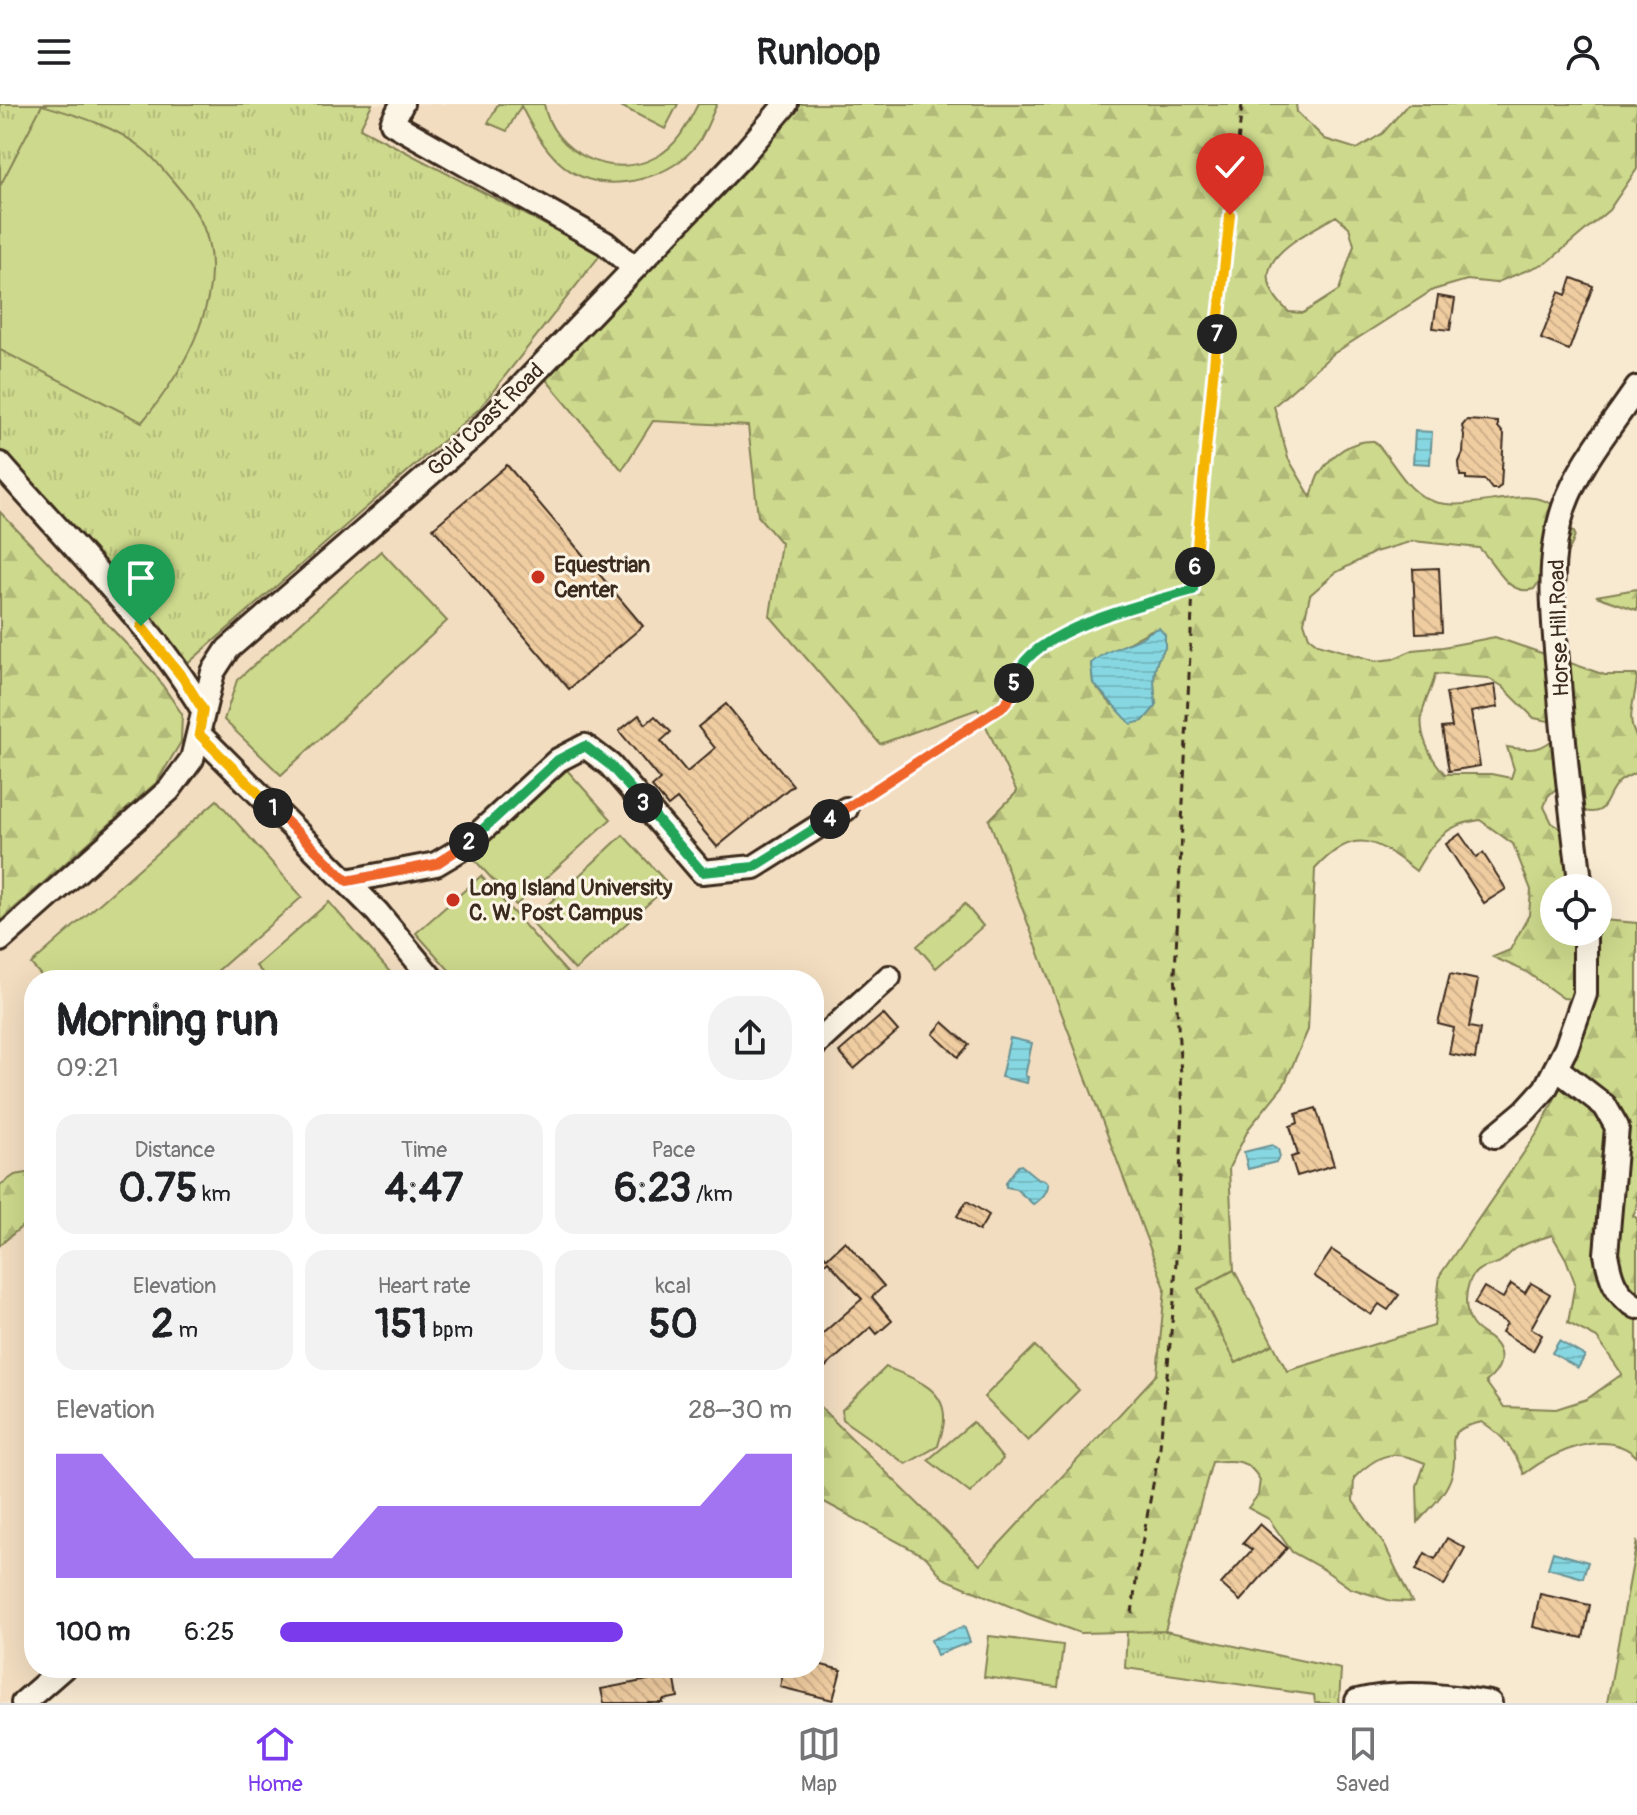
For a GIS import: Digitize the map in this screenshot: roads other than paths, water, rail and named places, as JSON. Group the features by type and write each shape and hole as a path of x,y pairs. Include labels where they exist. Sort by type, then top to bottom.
{"street":[{"path":"402,104 392,123 605,243 633,267"},
{"name":"Gold Coast Road","path":"0,940 169,790 192,759 213,672 228,649 475,435 740,158 786,104"},
{"name":"Horse Hill Road","path":"1579,874 1567,779 1552,572 1564,508 1582,468 1637,388"},
{"path":"0,464 141,626 183,678 203,710"},
{"path":"199,734 377,912 425,970"},
{"path":"347,881 436,864 463,848 558,760 585,746 610,765 702,872 754,867 846,809"},
{"path":"1495,1136 1545,1089 1556,1068 1578,1020 1585,994 1585,946"},
{"path":"824,1037 889,977"},
{"path":"1556,1068 1605,1106 1617,1127 1606,1254 1618,1293 1637,1307"},
{"path":"23,1703 52,1678"},
{"path":"1357,1701 1408,1693 1490,1703"}],"water":[{"path":"1415,431 1432,432 1430,464 1413,463"},
{"path":"1159,628 1165,635 1165,648 1155,669 1156,706 1143,721 1131,724 1093,683 1091,663 1107,652"},
{"path":"1010,1038 1032,1043 1025,1076 1028,1077 1027,1083 1001,1077"},
{"path":"1272,1145 1278,1149 1280,1157 1276,1162 1248,1169 1244,1152"},
{"path":"1021,1165 1039,1180 1048,1183 1044,1195 1033,1204 1016,1189 1006,1187 1006,1182"},
{"path":"1559,1341 1585,1356 1578,1368 1552,1353"},
{"path":"1553,1552 1588,1562 1583,1578 1548,1568"},
{"path":"964,1626 970,1642 937,1655 931,1640"}],"place":[{"name":"Equestrian Center","path":"538,577"},
{"name":"Long Island University C. W. Post Campus","path":"453,900"}]}
